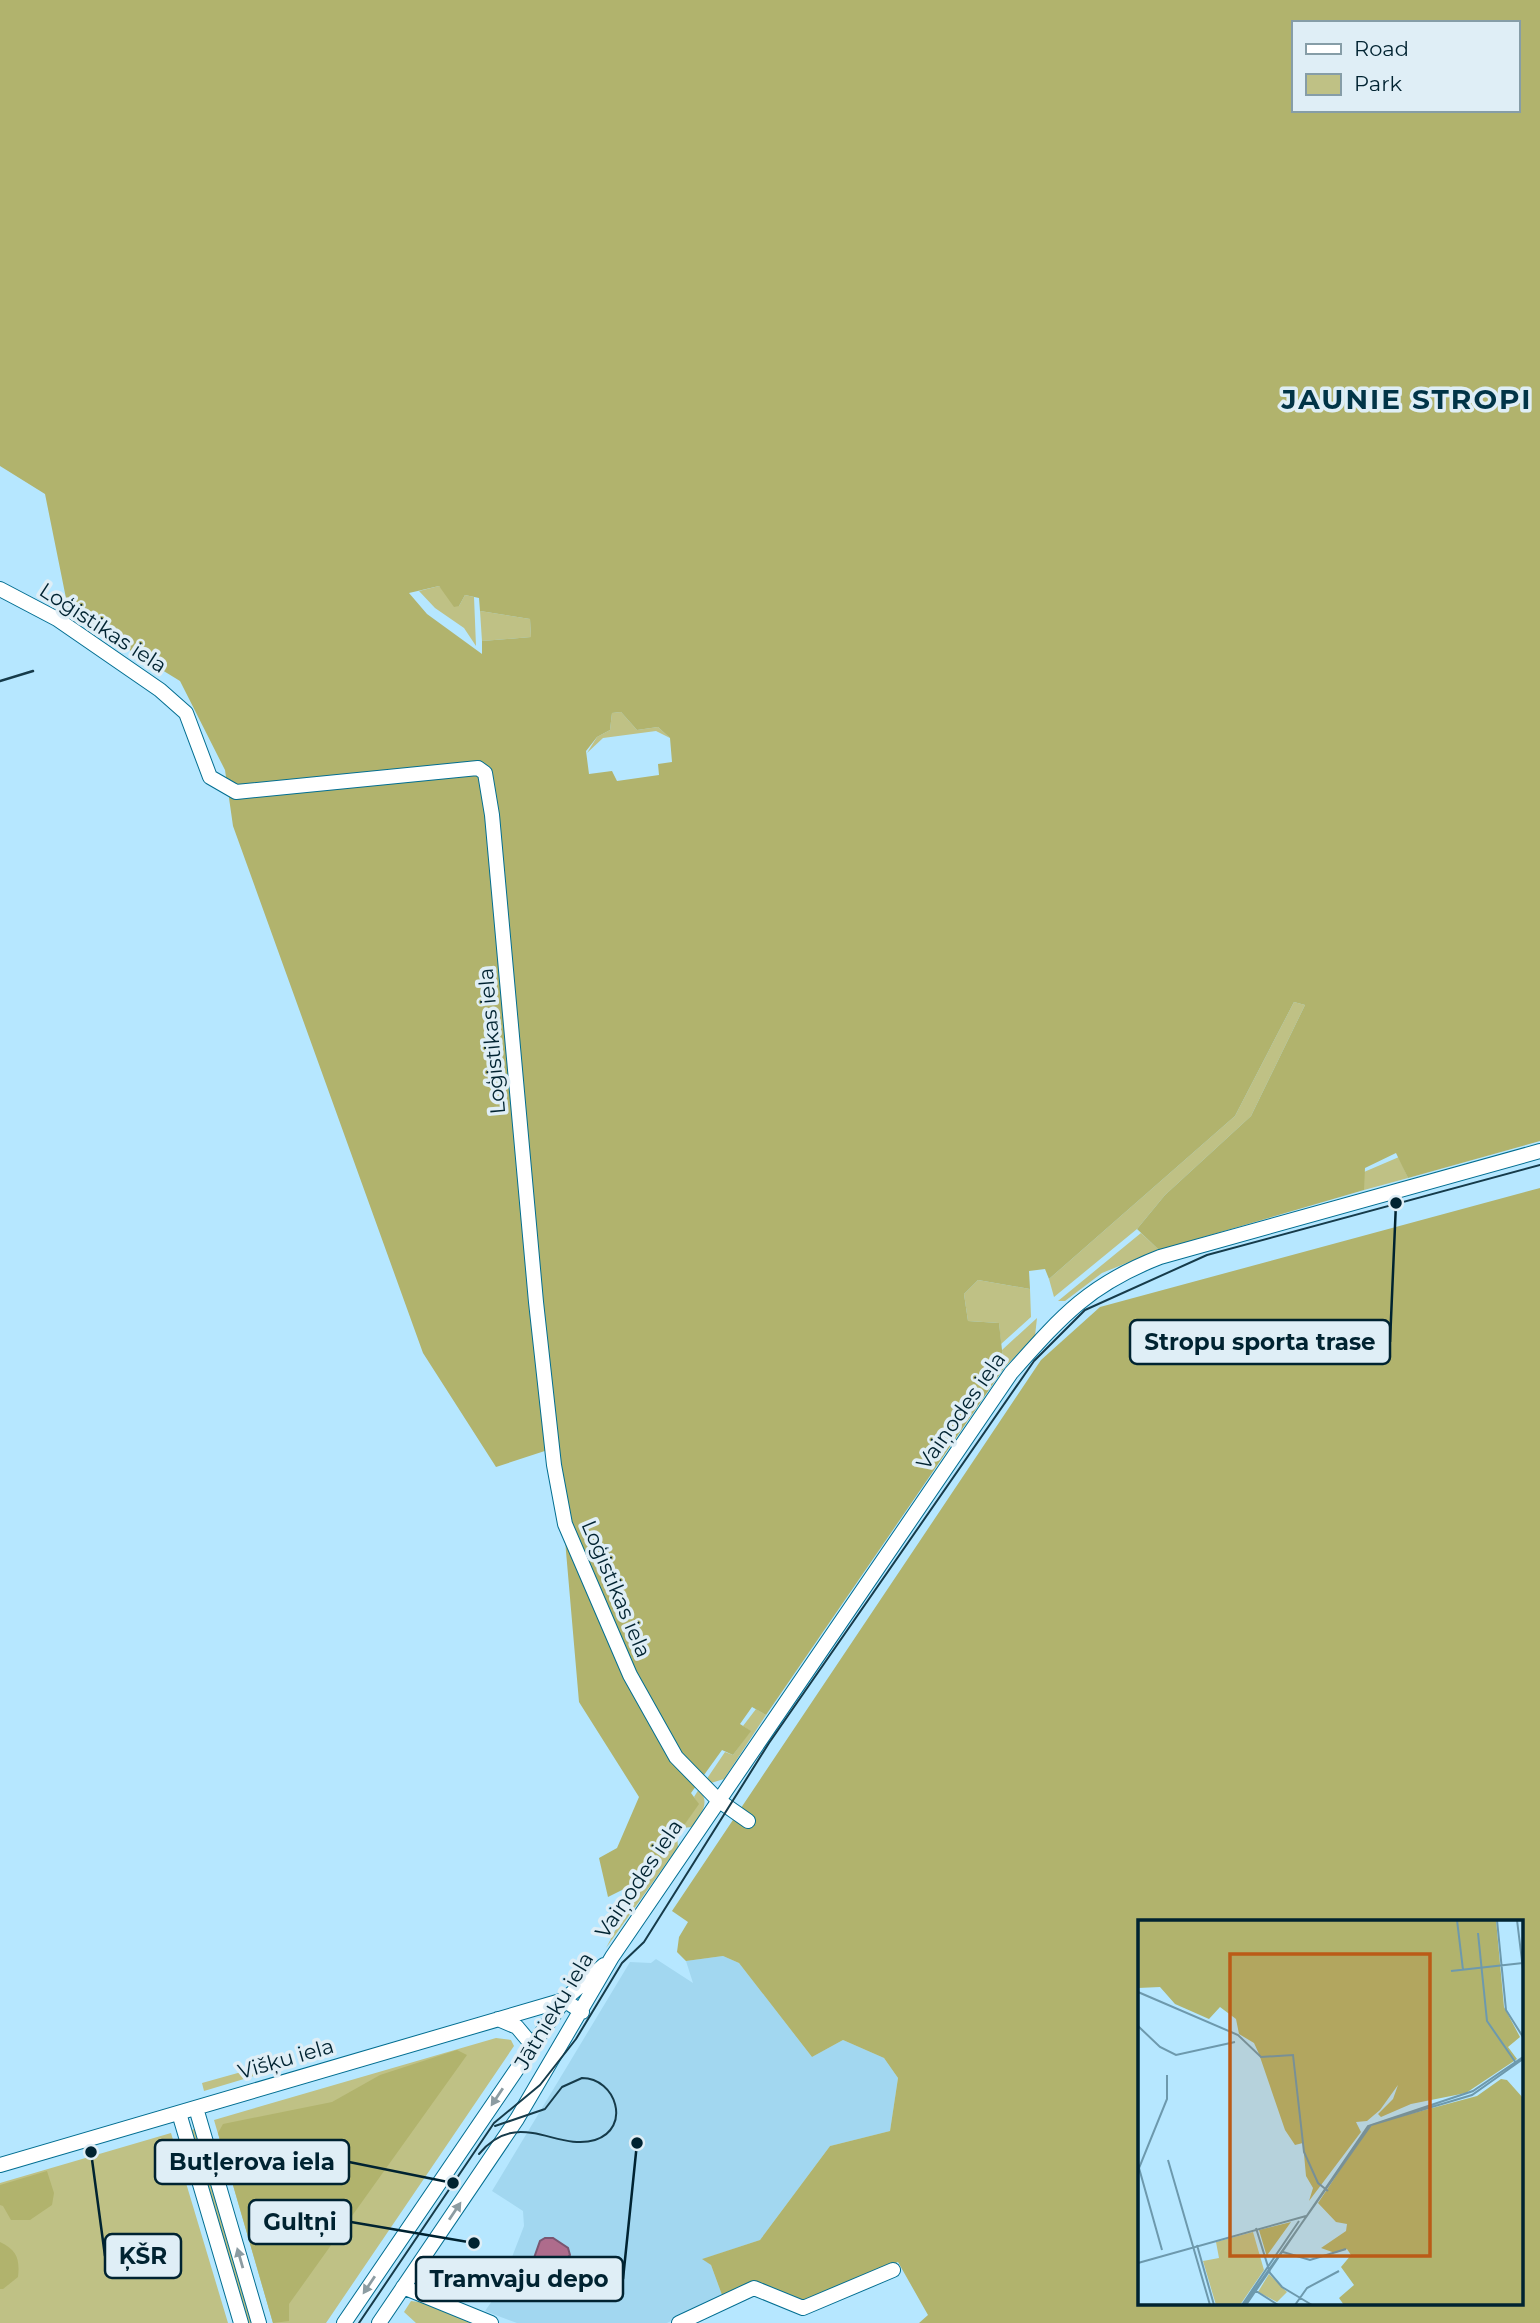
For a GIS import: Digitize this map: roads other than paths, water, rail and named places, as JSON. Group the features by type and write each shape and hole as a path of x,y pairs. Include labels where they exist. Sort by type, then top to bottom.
{"street":[{"name":"Loģistikas iela","path":"0,589 57,619 160,690 186,713 210,777 236,792 478,768 485,773 492,815 538,1316 554,1465 565,1524 630,1675 676,1757 718,1800 748,1821"},
{"name":"Vaiņodes iela","path":"612,1957 1011,1373 1060,1318 1088,1294 1131,1269 1196,1246 1540,1151"},
{"name":"Jātnieku iela","path":"344,2323 564,2000 612,1957"},
{"name":"Jātnieku iela","path":"379,2323 517,2119 539,2077 582,2012 612,1957"},
{"path":"564,2000 582,2012"},
{"name":"Višķu iela","path":"0,2165 564,2000"},
{"path":"498,2019 517,2027 532,2045"},
{"path":"196,2108 259,2323"},
{"path":"179,2113 241,2323"},
{"path":"679,2323 754,2288 803,2308 893,2270"},
{"path":"403,2287 491,2323"}],"tram line":[{"path":"359,2323 494,2123 540,2085 576,2039 622,1963 644,1942 769,1743 1034,1361 1085,1310 1207,1255 1540,1165"},
{"path":"479,2154 493,2140 522,2132 566,2141 595,2140 606,2134 613,2125 615,2104 604,2086 594,2080 582,2078 562,2087 545,2109 495,2126"}],"railway":[{"path":"0,681 33,671"}],"place":[{"name":"Stropu sporta trase","path":"1396,1203"},
{"name":"Tramvaju depo","path":"637,2143"},
{"name":"ĶŠR","path":"91,2152"},
{"name":"Butļerova iela","path":"453,2183"},
{"name":"Gultņi","path":"474,2243"}],"district":[{"name":"JAUNIE STROPI","path":"1407,399"}]}
